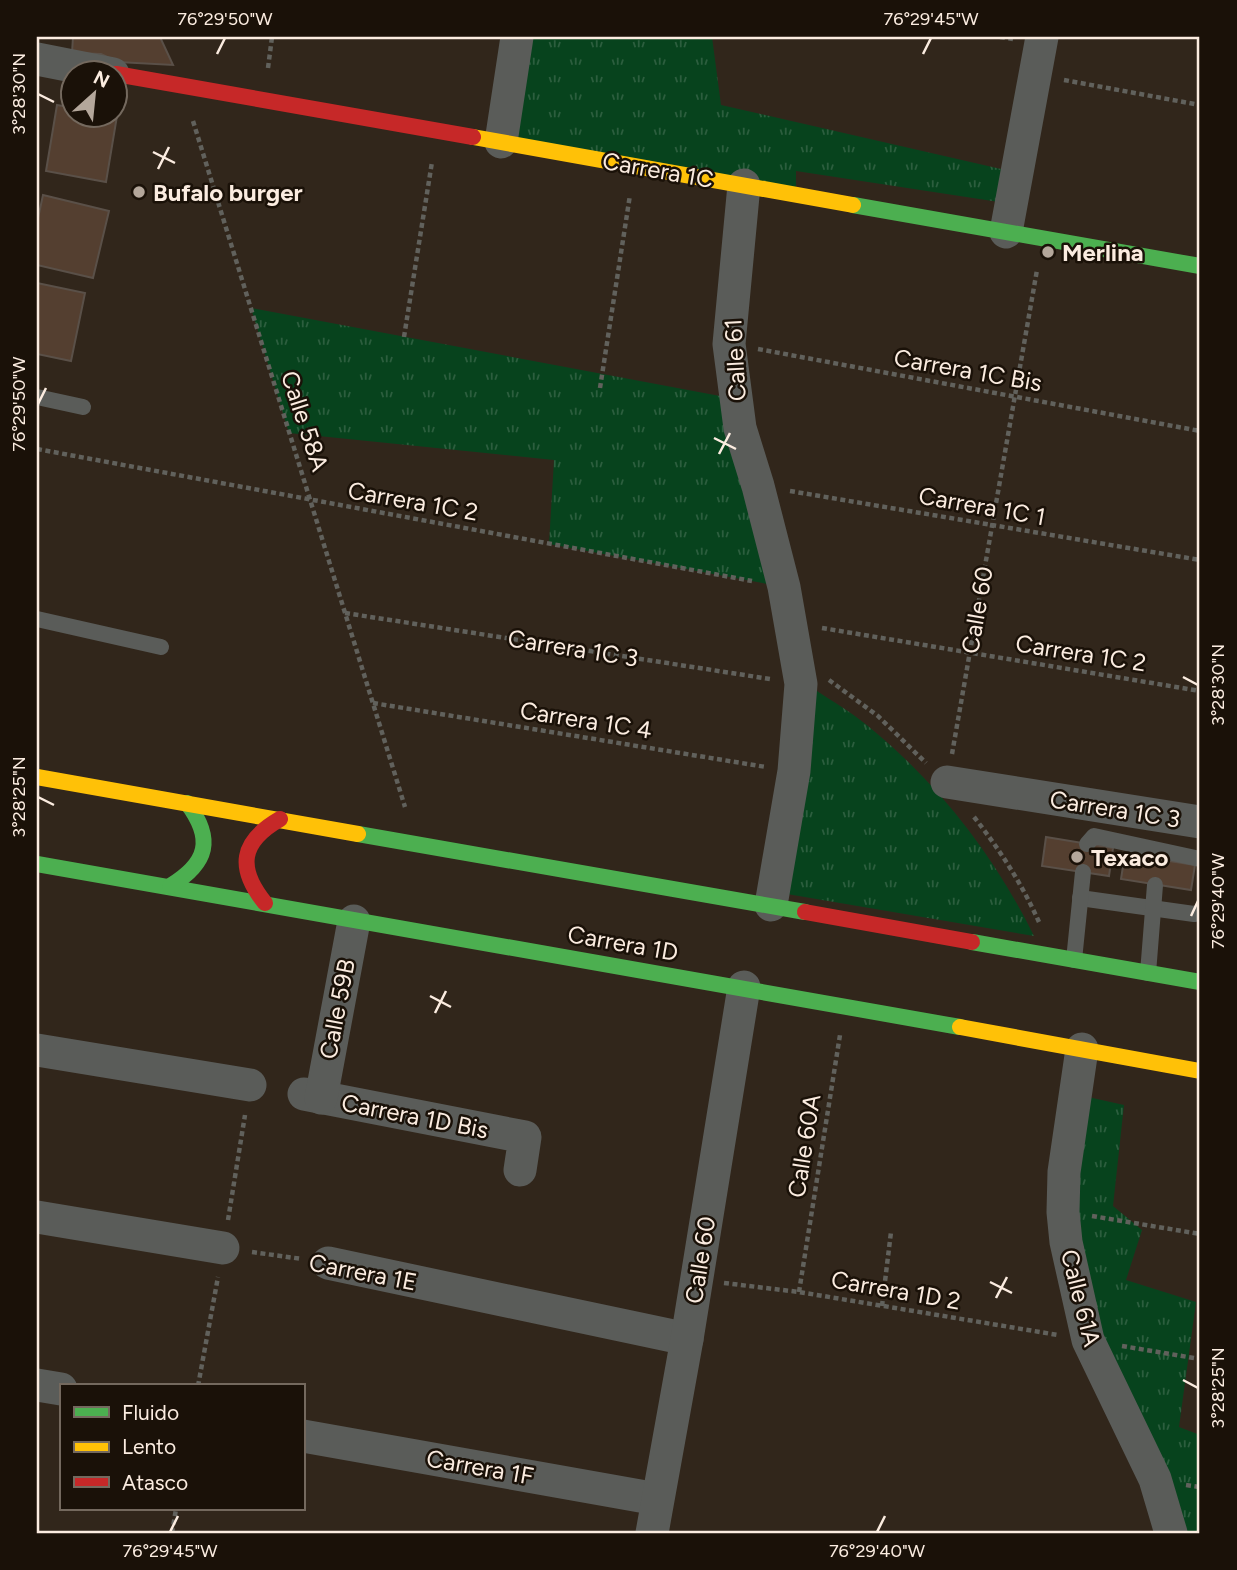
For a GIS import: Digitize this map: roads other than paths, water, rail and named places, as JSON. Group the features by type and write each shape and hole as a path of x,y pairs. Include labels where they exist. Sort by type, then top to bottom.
{"street":[{"path":"501,142 517,37"},
{"path":"1006,232 1042,37"},
{"name":"Carrera 1C","path":"37,59 60,63"},
{"name":"Carrera 1C","path":"130,77 1200,266"},
{"name":"Calle 61","path":"744,185 729,344 740,428 784,587 795,654 794,771 771,905"},
{"path":"37,777 1200,982"},
{"name":"Carrera 1C 3","path":"947,782 1200,822"},
{"path":"170,886 186,878 197,866 204,850 204,832 199,816 187,803"},
{"path":"265,903 253,890 246,874 246,856 252,839 264,827 280,819"},
{"name":"Carrera 1D","path":"37,864 744,987 1200,1071"},
{"name":"Calle 59B","path":"312,1096 354,921"},
{"name":"Calle 60","path":"652,1533 687,1339 744,987"},
{"name":"Calle 61A","path":"1082,1049 1064,1172 1063,1212 1066,1242 1088,1340 1154,1479 1171,1533"},
{"path":"37,1050 250,1085"},
{"name":"Carrera 1D Bis","path":"312,1096 525,1137 520,1170"},
{"path":"37,1217 223,1248"},
{"name":"Carrera 1E","path":"328,1263 687,1339"},
{"path":"37,1385 60,1390"},
{"name":"Carrera 1F","path":"304,1436 657,1499"}],"lane":[{"path":"37,397 83,407"},
{"path":"37,619 161,648"},
{"path":"1087,844 1094,836 1160,854 1200,859"},
{"path":"1074,960 1083,872"},
{"path":"1148,973 1155,885"},
{"path":"1080,898 1200,913"}],"place":[{"name":"Bufalo burger","path":"139,192"},
{"name":"Merlina","path":"1048,252"},
{"name":"Texaco","path":"1077,857"}]}
